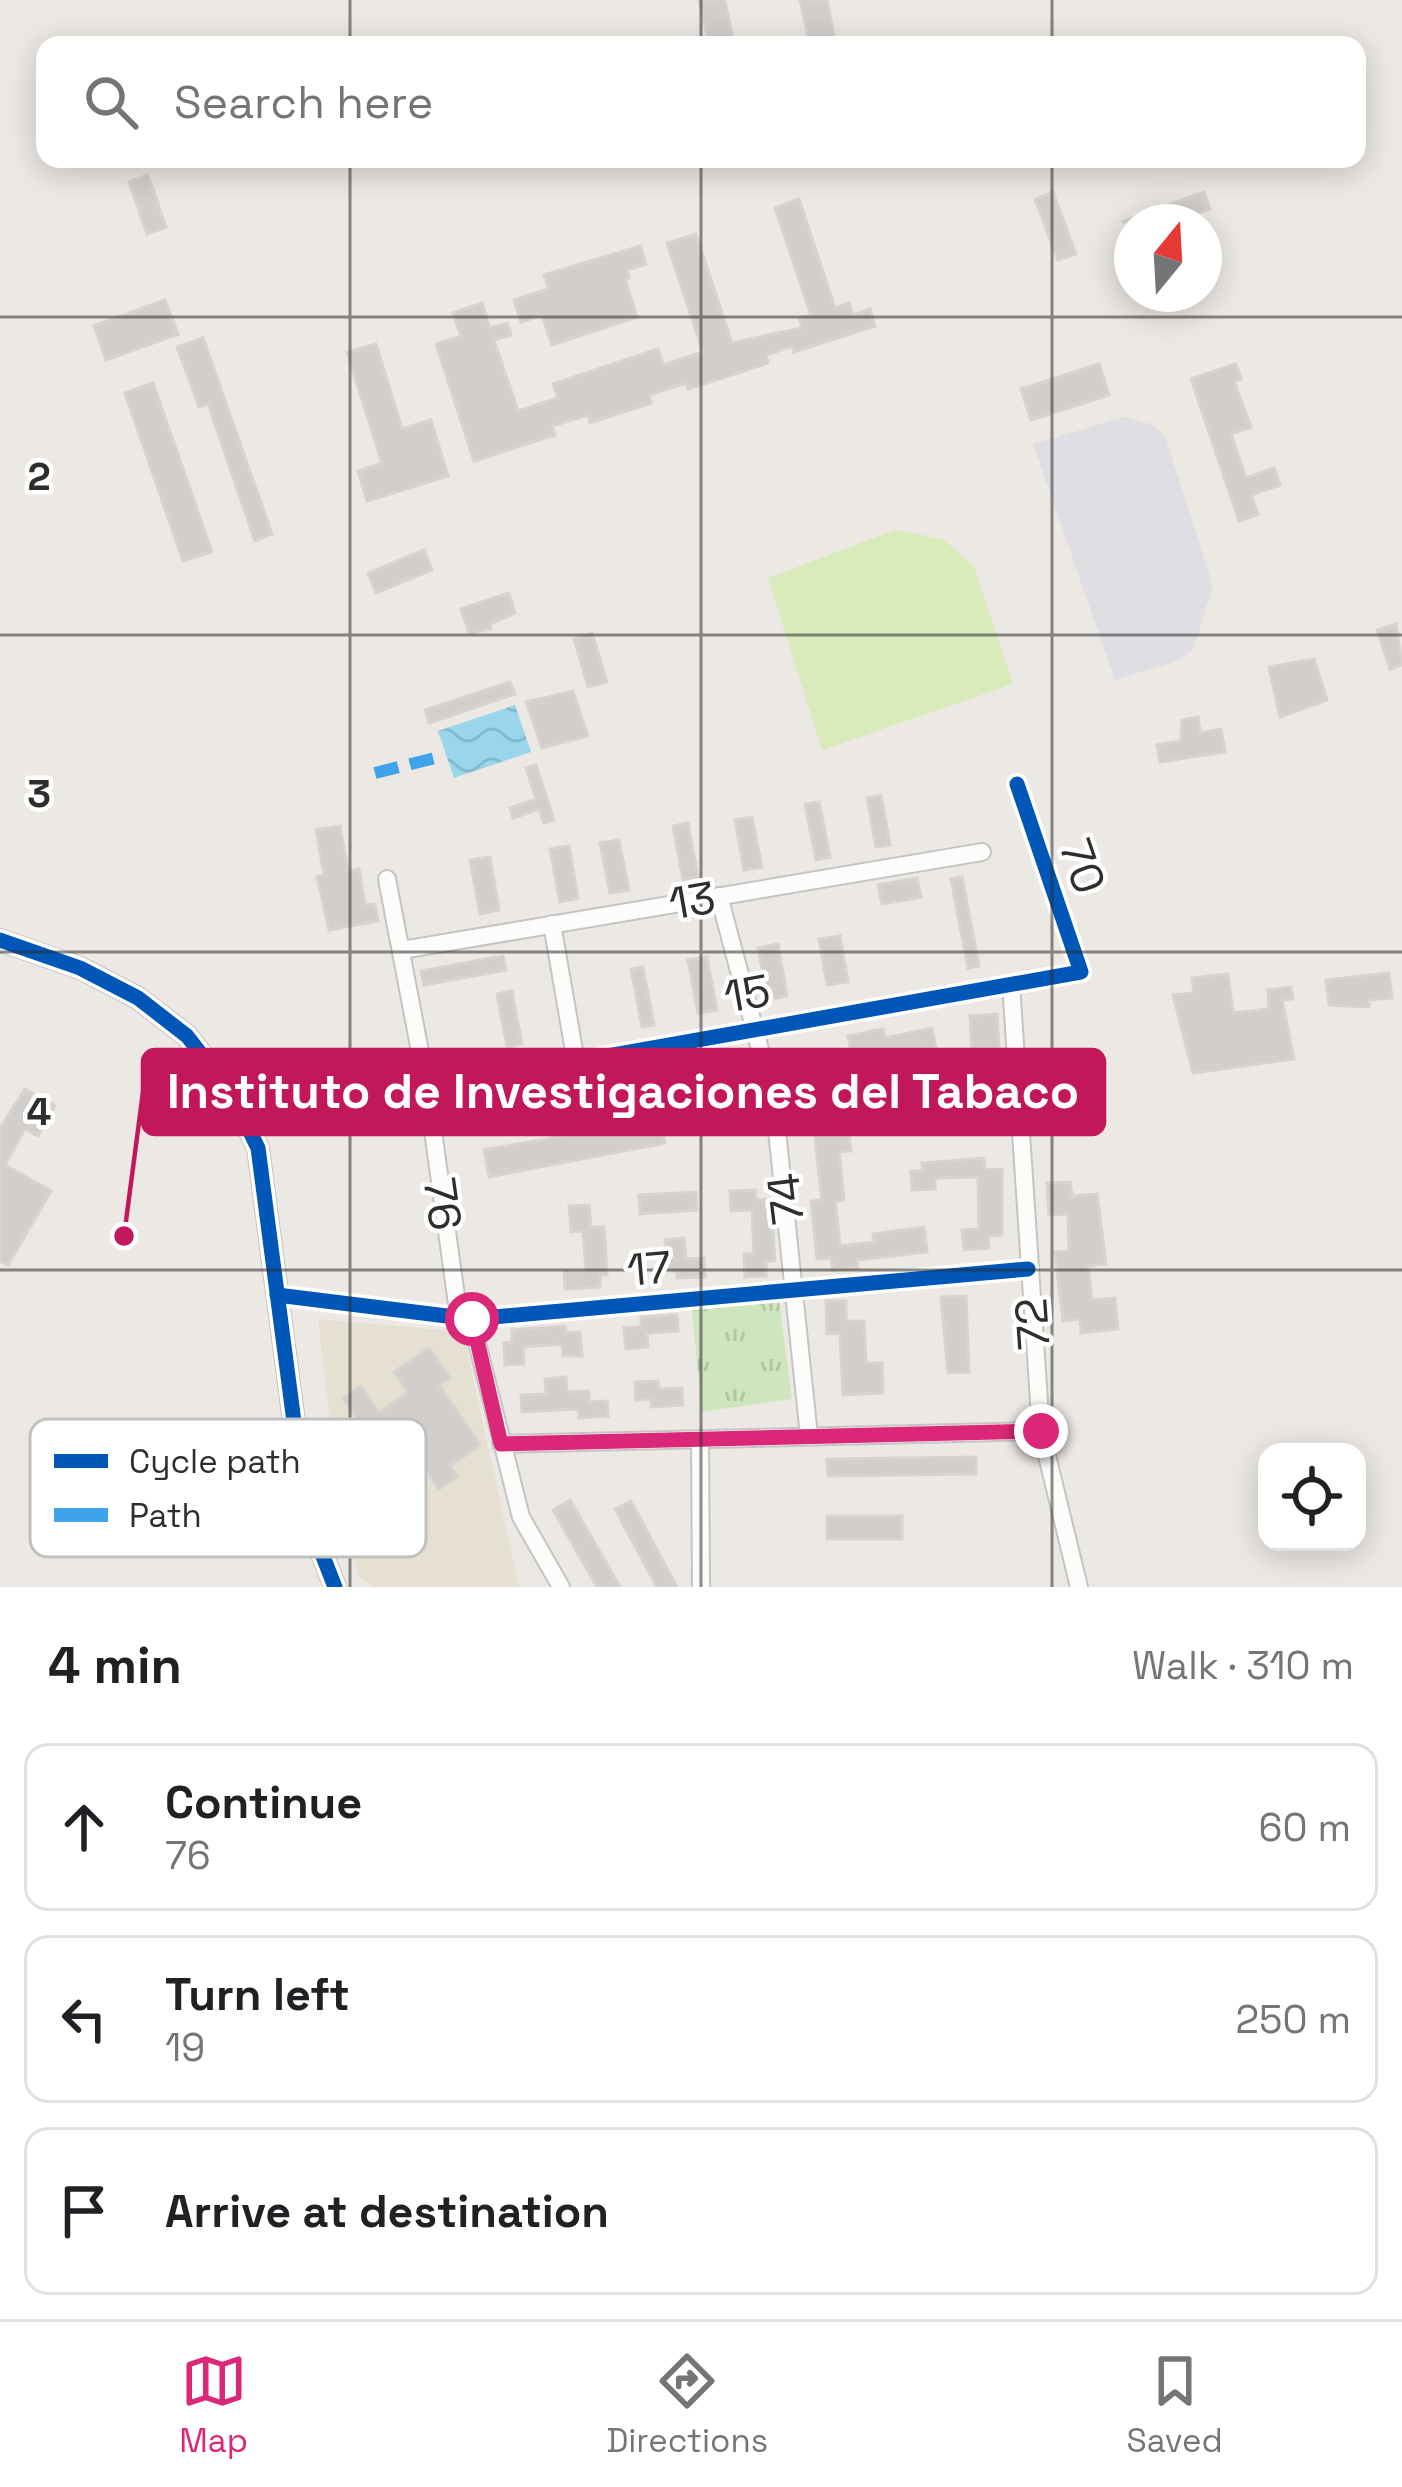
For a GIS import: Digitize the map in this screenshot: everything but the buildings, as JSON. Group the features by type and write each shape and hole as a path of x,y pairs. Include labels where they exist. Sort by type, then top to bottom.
{"street":[{"name":"70","path":"1017,784 1081,972"},
{"name":"13","path":"402,950 982,852"},
{"name":"76","path":"387,879 465,1319 521,1517 561,1587"},
{"name":"74","path":"719,896 750,1029 774,1102 809,1436"},
{"path":"552,924 576,1062"},
{"path":"0,940 80,968 138,998 187,1036 230,1091 258,1148 293,1419"},
{"name":"15","path":"427,1088 1081,972"},
{"name":"72","path":"1011,984 1041,1431 1079,1587"},
{"name":"17","path":"277,1295 465,1319 1028,1270"},
{"path":"501,1444 1041,1431"},
{"path":"700,1439 701,1587"},
{"path":"323,1557 335,1587"}],"shaded area":[{"path":"1125,417 1153,425 1165,436 1213,586 1193,650 1176,661 1115,680 1033,444"},
{"path":"318,1319 463,1332 519,1587 372,1587 359,1577 355,1557 426,1557 426,1419 330,1419"}],"green space":[{"path":"895,530 943,539 974,567 1013,684 822,750 768,578"},
{"path":"779,1301 792,1399 702,1412 692,1309"}],"water":[{"path":"515,705 531,752 454,778 438,731"}],"marked path":[{"path":"375,773 435,758"}],"cycle path":[{"path":"427,1088 1081,972 1017,784"},
{"path":"0,940 80,968 138,998 187,1036 230,1091 258,1148 294,1419"},
{"path":"277,1295 471,1319 1028,1269"},
{"path":"323,1557 335,1587"}],"place":[{"name":"Instituto de Investigaciones del Tabaco","path":"124,1236"}],"route":[{"path":"472,1319 501,1444 1041,1431"}]}
